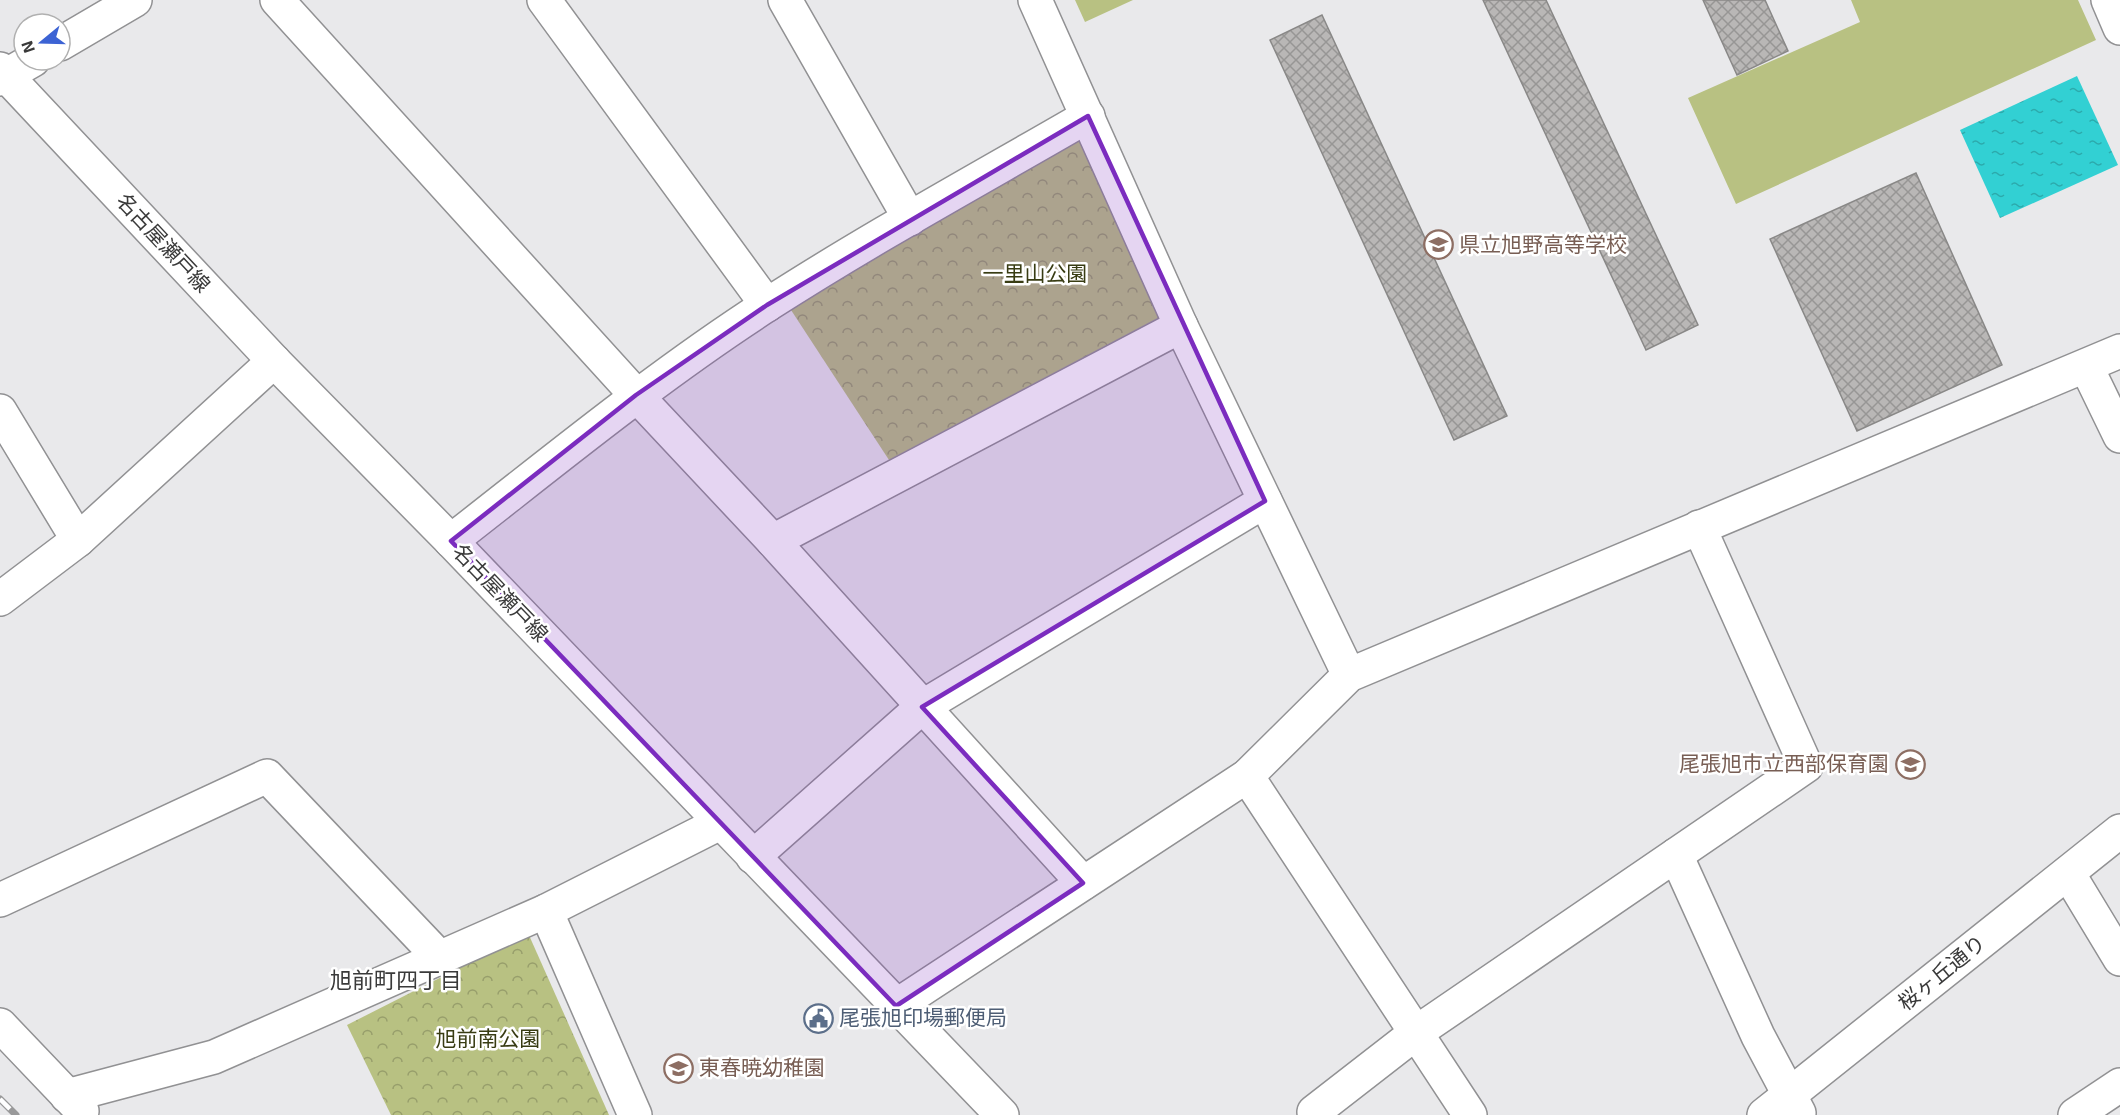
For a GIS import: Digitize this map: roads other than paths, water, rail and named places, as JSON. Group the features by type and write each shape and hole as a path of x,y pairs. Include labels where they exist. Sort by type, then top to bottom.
{"street":[{"path":"72,37 135,0"},
{"path":"277,0 1083,883"},
{"path":"544,0 767,305"},
{"path":"785,0 910,219"},
{"path":"1035,0 1181,326 1349,675"},
{"path":"2108,0 2120,28"},
{"name":"名古屋瀬戸線","path":"10,71 274,361 451,541 1002,1115"},
{"path":"451,541 636,395 767,305 1088,116"},
{"path":"773,541 1181,326"},
{"path":"896,1006 1247,776 1349,675 2120,351"},
{"path":"0,599 78,540 274,361"},
{"path":"2086,366 2120,436"},
{"path":"0,411 78,540"},
{"path":"753,857 922,707 1265,501"},
{"path":"1314,1112 1417,1032 1806,766 1699,527"},
{"path":"0,900 267,776 441,959"},
{"path":"1247,776 1470,1115"},
{"path":"0,1025 76,1105 214,1057 441,959 546,911 720,823"},
{"name":"桜ヶ丘通り","path":"1764,1115 1795,1105 2120,831"},
{"path":"1676,855 1758,1036 1795,1105"},
{"path":"2068,873 2120,959"},
{"path":"546,911 635,1115"},
{"path":"2075,1115 2120,1085"}],"water":[{"path":"2077,76 2118,165 2000,218 1960,130"}],"railway":[{"path":"0,1099 16,1115"}],"place":[{"name":"県立旭野高等学校","path":"1438,245"},
{"name":"尾張旭市立西部保育園","path":"1910,764"},
{"name":"尾張旭印場郵便局","path":"818,1018"},
{"name":"東春暁幼稚園","path":"678,1068"}],"district":[{"name":"旭前町四丁目","path":"396,980"}],"park label":[{"name":"一里山公園","path":"1035,274"},
{"name":"旭前南公園","path":"488,1039"}]}
